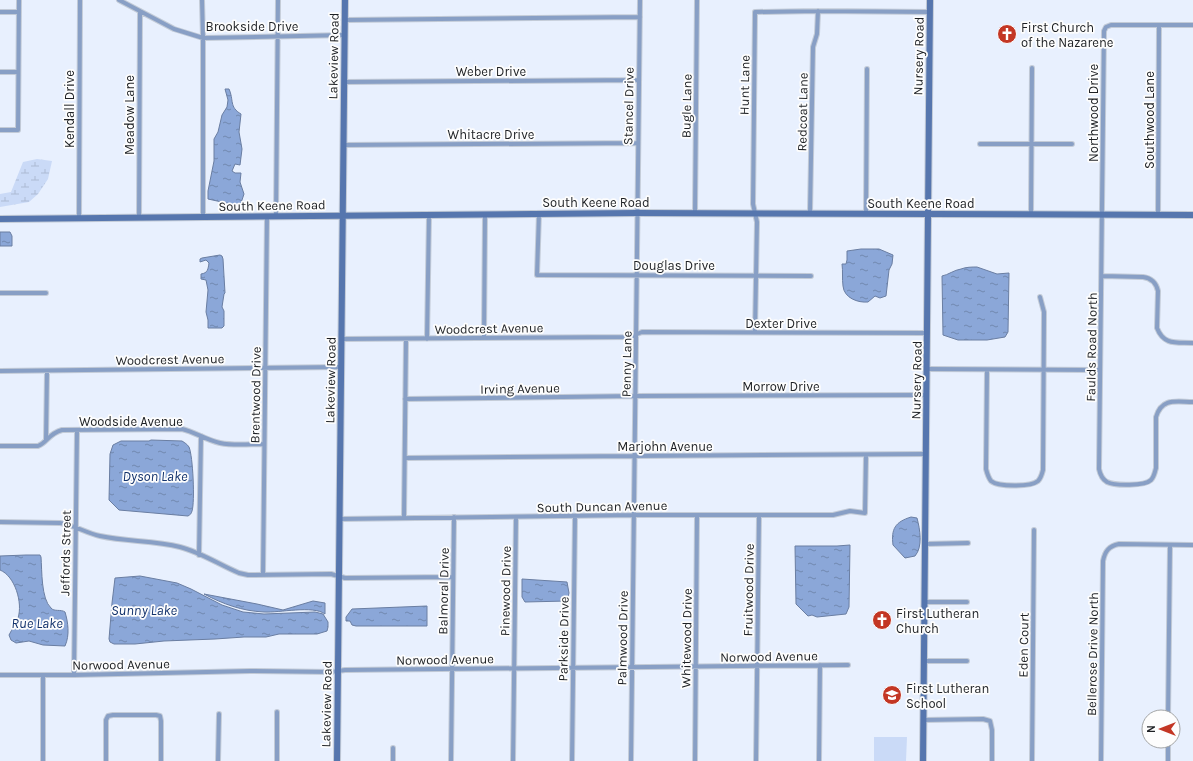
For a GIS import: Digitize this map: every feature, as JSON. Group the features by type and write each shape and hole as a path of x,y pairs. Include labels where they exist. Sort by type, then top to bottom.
{"street":[{"path":"0,130 18,130 19,0"},
{"name":"Kendall Drive","path":"79,218 80,0"},
{"name":"Brookside Drive","path":"119,0 174,29 204,38 344,35"},
{"path":"202,0 204,38 203,217"},
{"path":"276,216 278,0"},
{"name":"Lakeview Road","path":"337,761 345,0"},
{"name":"Stancel Drive","path":"637,213 640,0"},
{"name":"Bugle Lane","path":"695,213 697,0"},
{"name":"Nursery Road","path":"923,761 930,0"},
{"name":"Meadow Lane","path":"138,218 140,11"},
{"name":"Redcoat Lane","path":"810,213 812,47 817,34 818,11"},
{"path":"0,12 19,12"},
{"name":"Hunt Lane","path":"755,332 757,222 753,204 755,12 930,12"},
{"path":"345,20 640,17"},
{"name":"Northwood Drive","path":"1103,214 1104,31 1106,27 1110,25 1193,24"},
{"name":"Southwood Lane","path":"1158,215 1159,25"},
{"path":"1031,214 1032,68"},
{"path":"866,214 867,69"},
{"path":"0,72 18,72"},
{"name":"Weber Drive","path":"344,82 639,80"},
{"name":"Whitacre Drive","path":"343,145 638,143"},
{"path":"980,144 1072,144"},
{"name":"South Keene Road","path":"0,219 539,213 1193,215"},
{"name":"Douglas Drive","path":"539,213 537,275 811,276"},
{"name":"Penny Lane","path":"634,515 637,213"},
{"path":"484,338 485,214"},
{"name":"Faulds Road North","path":"1103,214 1099,469 1103,479 1114,484 1141,484 1151,480 1156,468 1156,417 1158,410 1167,402 1193,402"},
{"path":"427,339 429,215"},
{"name":"Brentwood Drive","path":"262,575 267,216"},
{"path":"1102,276 1143,276 1153,280 1157,285 1158,291 1157,328 1159,334 1162,338 1168,341 1193,343"},
{"path":"0,293 46,293"},
{"path":"987,370 986,469 988,476 991,481 996,484 1029,485 1038,481 1042,476 1043,470 1044,312 1040,297"},
{"name":"Dexter Drive","path":"636,335 642,332 927,333"},
{"name":"Woodcrest Avenue","path":"342,339 630,337 636,335"},
{"path":"404,518 406,339"},
{"name":"Woodcrest Avenue","path":"0,371 341,367"},
{"path":"927,369 1100,370"},
{"path":"46,440 47,371"},
{"name":"Morrow Drive","path":"635,396 926,395"},
{"name":"Irving Avenue","path":"405,399 635,396"},
{"name":"Woodside Avenue","path":"0,446 42,445 51,435 62,430 182,429 221,443 264,444"},
{"name":"Jeffords Street","path":"74,675 77,431"},
{"path":"199,555 201,436"},
{"name":"Marjohn Avenue","path":"405,458 926,454"},
{"name":"South Duncan Avenue","path":"340,519 634,515 833,515 850,512 865,512 866,455"},
{"name":"Palmwood Drive","path":"631,761 634,515"},
{"name":"Whitewood Drive","path":"695,761 697,515"},
{"name":"Fruitwood Drive","path":"756,761 759,515"},
{"name":"Parkside Drive","path":"572,761 575,516"},
{"name":"Balmoral Drive","path":"452,761 454,517"},
{"name":"Pinewood Drive","path":"513,761 516,517"},
{"path":"0,522 50,522 68,524 100,536 182,547 239,574 331,574 345,578 453,577"},
{"name":"Eden Court","path":"1032,761 1034,530"},
{"path":"925,544 968,543"},
{"name":"Bellerose Drive North","path":"1101,761 1103,561 1105,554 1108,548 1119,544 1170,545"},
{"path":"1168,709 1170,545 1193,545"},
{"path":"924,602 967,602"},
{"path":"924,661 967,661"},
{"path":"818,761 820,665"},
{"name":"Norwood Avenue","path":"0,675 250,671 331,672 573,667 848,665"},
{"path":"42,761 43,675"},
{"path":"277,712 277,761"},
{"path":"218,761 219,714"},
{"path":"106,761 106,720 108,716 156,715 160,716 161,721 161,761"},
{"path":"923,720 983,719 990,721 992,730 992,761"},
{"path":"393,748 393,761"},
{"path":"1168,749 1168,761"}],"green space":[{"path":"37,159 52,161 48,179 38,194 29,202 0,207 0,194 11,192 23,162"},
{"path":"874,737 907,737 906,761 874,761"}],"water":[{"path":"225,89 229,89 233,106 241,114 239,132 242,149 240,165 235,164 232,171 235,173 241,173 240,182 244,194 240,206 208,199 208,191 214,161 214,139 218,132 222,115 227,107 228,100"},
{"path":"0,232 10,232 12,236 12,246 0,246"},
{"path":"879,249 893,255 892,264 889,270 886,296 880,298 875,296 868,302 860,302 852,299 846,294 843,286 842,264 846,264 847,251"},
{"path":"220,255 223,259 225,293 222,307 224,311 224,326 222,328 208,328 206,312 208,290 206,280 201,279 201,274 206,272 209,263 206,260 200,262 200,259"},
{"path":"977,267 997,274 1009,273 1008,332 1005,337 987,340 958,340 943,335 942,276 963,268"},
{"name":"Dyson Lake","path":"121,441 182,441 189,447 192,469 193,506 191,514 188,516 119,510 109,500 110,454 113,445"},
{"path":"911,517 917,518 920,532 920,543 918,552 915,556 905,558 893,545 893,535 895,527 901,521"},
{"path":"850,545 849,607 846,614 817,617 812,615 808,616 796,604 795,546"},
{"name":"Rue Lake","path":"40,555 45,598 52,609 65,612 68,637 65,646 43,645 29,641 16,643 11,640 9,635 18,618 19,605 14,584 5,573 0,570 0,556"},
{"name":"Sunny Lake","path":"140,576 177,583 222,605 243,612 264,614 315,612 323,614 328,622 327,631 317,634 279,634 266,637 114,644 110,642 109,639 115,578"},
{"path":"522,579 567,582 569,593 567,601 525,602 522,597"},
{"path":"204,594 283,610 313,601 325,603 325,614 320,611 313,610 270,612 240,609"},
{"path":"427,606 427,626 356,626 352,625 350,621 346,621 346,617 352,609"}],"place":[{"name":"First Church of the Nazarene","path":"1007,34"},
{"name":"First Lutheran Church","path":"882,620"},
{"name":"First Lutheran School","path":"892,695"}]}
